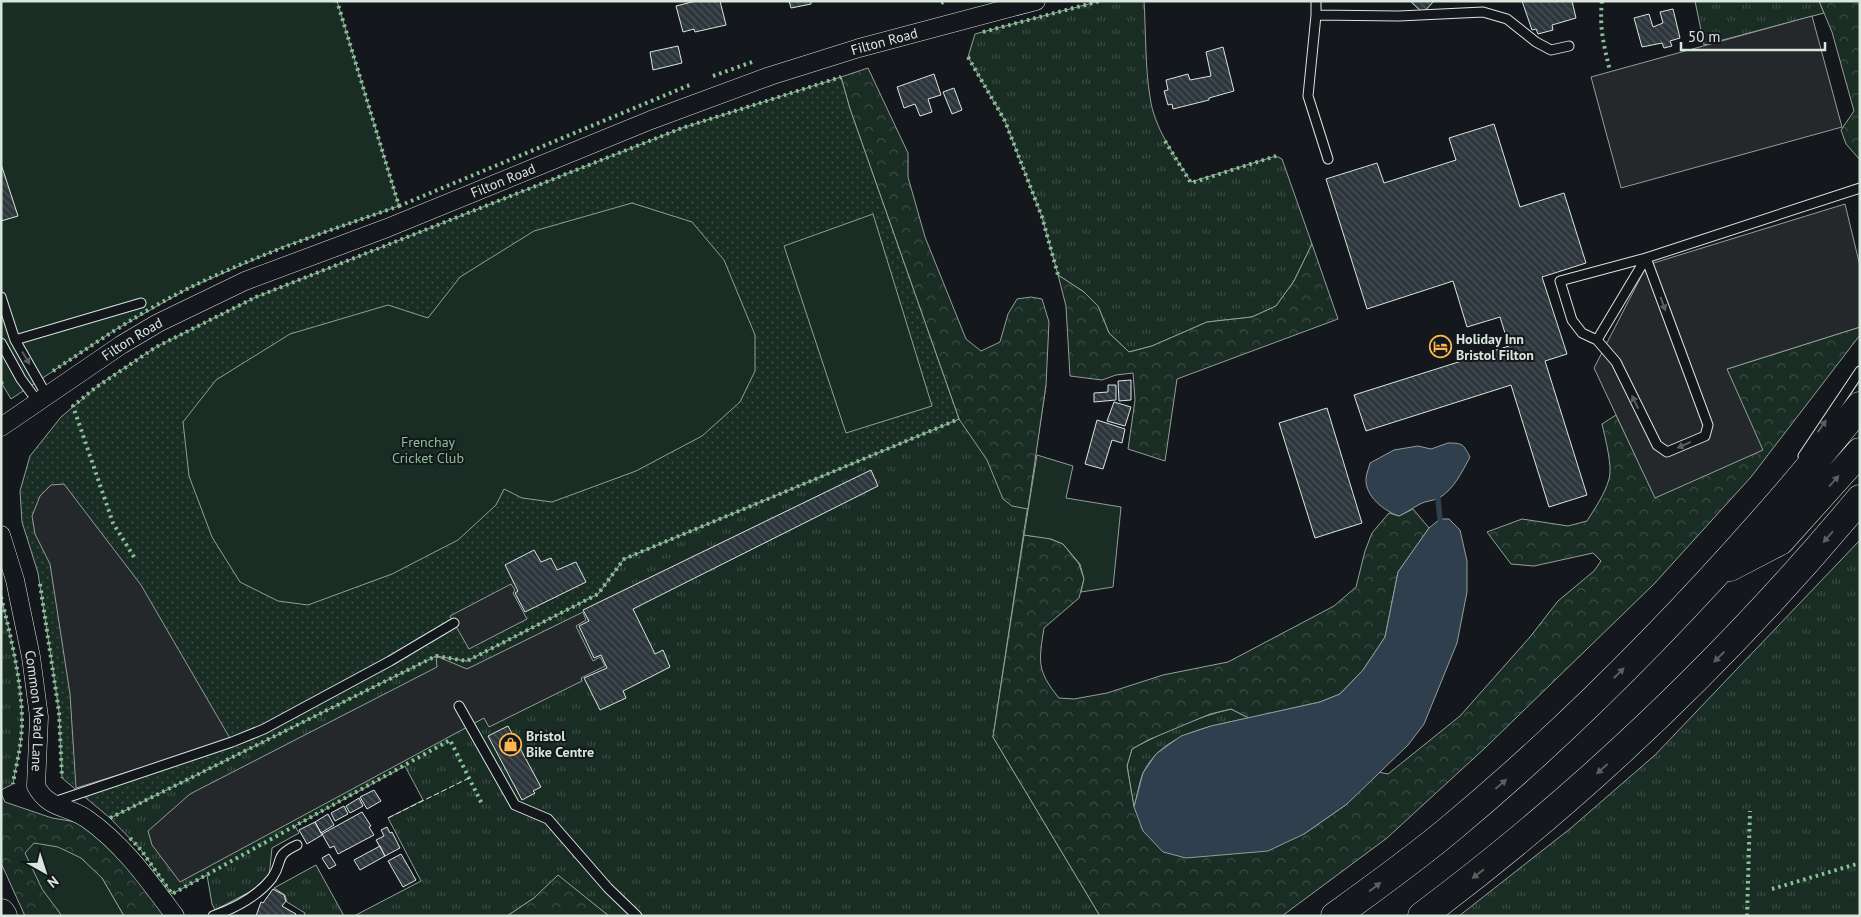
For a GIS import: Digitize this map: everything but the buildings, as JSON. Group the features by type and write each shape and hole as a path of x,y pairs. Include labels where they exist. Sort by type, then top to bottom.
{"main road":[{"path":"1336,916 1450,829 1525,763 1590,702 1716,575 1860,406"},
{"path":"1716,575 1780,541 1860,452"},
{"path":"1422,916 1524,837 1582,787 1657,717 1738,638 1860,499"}],"street":[{"name":"Filton Road","path":"1,428 121,345 158,323 245,281 387,228 651,120 770,76 859,48 1036,1"},
{"name":"Common Mead Lane","path":"1,535 15,580 31,657 39,716 36,786 50,803"},
{"path":"50,803 80,815 102,830 135,863 175,916"}],"lane":[{"path":"1316,1 1308,96 1328,159"},
{"path":"1316,15 1399,16 1483,12 1507,18 1536,42 1551,50 1569,46"},
{"path":"1646,258 1708,424 1705,436 1667,452 1657,445 1616,362 1597,340 1582,333 1572,320 1560,281 1646,258 1860,188"},
{"path":"1597,340 1646,258"},
{"path":"1,297 15,340 43,399"},
{"path":"15,340 141,303"},
{"path":"1,343 21,379 43,399"},
{"path":"1770,513 1813,439 1860,371"},
{"path":"50,803 232,742 264,729 454,624"},
{"path":"459,706 515,805 548,819 608,888 637,916"},
{"path":"213,916 247,900 265,886 274,875 280,855 285,850 297,845"}],"green space":[{"path":"1,1 337,1 399,206 283,247 189,288 115,330 11,399 1,382"},
{"path":"1100,1 1144,1 1147,73 1152,108 1166,141 1191,182 1276,156 1282,159 1312,244 1294,281 1276,306 1252,317 1207,322 1152,346 1129,352 1109,333 1098,306 1084,292 1058,275 1042,217 1005,121 968,57 975,34"},
{"path":"1695,1 1819,1 1824,13 1704,45"},
{"path":"1819,1 1860,1 1860,160 1846,144 1841,130 1854,111 1832,32"},
{"path":"868,68 908,153 908,177 925,237 966,339 981,351 1000,342 1008,314 1017,299 1031,297 1042,299 1049,322 1046,385 1028,509 1012,506 1003,499 987,460 959,419 850,109 841,77"},
{"name":"Frenchay Cricket Club","path":"841,77 850,109 959,419 624,559 598,594 467,661 436,656 110,818 62,778 59,712 53,670 38,573 22,522 20,491 30,456 61,417 100,384 156,347 256,297 682,128"},
{"path":"632,203 692,222 724,260 755,335 755,371 740,402 702,436 636,471 552,502 522,498 504,489 496,505 458,540 392,574 308,605 278,601 240,582 212,537 189,476 183,422 216,380 290,334 388,305 428,318 460,277 534,231"},
{"path":"873,214 932,406 846,433 784,246"},
{"path":"1312,244 1338,319 1177,379 1165,461 1128,449 1135,400 1133,373 1116,375 1102,380 1070,376 1066,306 1058,275 1084,292 1098,306 1109,333 1129,352 1152,346 1207,322 1252,317 1276,306 1294,281"},
{"path":"1860,327 1860,335 1751,477 1654,584 1485,748 1387,838 1282,916 1100,916 993,737 1024,535 1048,538 1063,544 1079,564 1084,579 1079,598 1044,628 1040,657 1046,680 1059,698 1074,699 1107,693 1163,675 1228,662 1334,606 1356,587 1365,551 1372,533 1389,513 1399,516 1413,509 1429,528 1398,572 1385,637 1363,670 1340,694 1320,702 1249,718 1231,709 1210,714 1148,740 1132,749 1127,766 1134,807 1304,834 1347,804 1378,772 1388,774 1460,716 1530,637 1558,601 1594,571 1601,561 1593,553 1534,566 1511,564 1487,532 1522,519 1568,526 1587,521 1607,485 1610,474 1608,452 1602,424 1616,415 1656,498 1727,369"},
{"path":"1046,385 993,737 1100,916 609,916 558,876 534,898 507,916 354,916 421,881 388,818 423,800 405,766 295,826 299,833 272,848 269,877 259,887 215,910 212,904 207,875 172,894 141,850 110,818 436,656 467,661 598,594 624,559 959,419"},
{"path":"1037,455 1073,466 1066,498 1121,507 1113,587 1081,592 1084,579 1080,564 1063,544 1051,539 1024,535"},
{"path":"1860,540 1860,916 1459,916 1571,828 1655,755"},
{"path":"1,597 17,667 22,722 13,784 1,790"},
{"path":"1231,709 1249,718 1204,728 1189,734 1175,740 1151,759 1143,773 1134,807 1127,766 1132,749 1180,726"},
{"path":"1,793 5,802 52,818 83,823 101,838 144,887 166,916 124,916 102,878 57,909 62,916 25,916 1,863"},
{"path":"34,843 58,847 81,858 102,878 124,916 62,916 42,889 25,853"},
{"path":"316,865 344,916 304,916 305,913 287,902 285,895 274,888"},
{"path":"558,875 609,916 507,916 534,898"}],"shaded area":[{"path":"1812,16 1842,127 1621,188 1591,77"},
{"path":"1845,204 1860,266 1860,327 1727,369 1763,450 1655,498 1594,368 1647,265"},
{"path":"64,484 141,585 231,740 76,788 70,694 50,564 35,534 32,516 40,496 51,485"},
{"path":"511,584 515,590 513,593 527,619 469,649 450,616"},
{"path":"583,612 586,620 576,626 593,661 600,657 605,666 581,678 582,681 489,727 484,718 180,882 152,845 148,831 190,794 437,667 436,656 467,669"}],"water":[{"path":"1448,443 1462,445 1470,457 1457,480 1439,498 1422,503 1399,516 1387,511 1372,497 1366,479 1370,463 1394,450 1418,446 1431,449"},
{"path":"1440,519 1449,519 1460,530 1467,561 1467,592 1457,643 1424,724 1408,745 1347,804 1304,834 1268,851 1186,858 1163,852 1143,831 1134,807 1143,773 1156,754 1181,736 1211,726 1320,702 1340,694 1363,670 1385,637 1398,572 1429,528"}],"waterway":[{"path":"1438,499 1440,519"}],"hedge":[{"path":"53,371 137,317 171,297 214,276 266,254 399,206 337,1"},
{"path":"941,3 946,1"},
{"path":"983,32 1100,1"},
{"path":"1602,1 1602,28 1610,71"},
{"path":"968,57 1005,121 1042,217 1058,275"},
{"path":"713,76 755,61"},
{"path":"134,557 113,523 73,406 95,388 156,347 256,297 682,128 841,77"},
{"path":"399,206 692,84"},
{"path":"1165,141 1191,183 1276,156"},
{"path":"1,382 3,386"},
{"path":"110,818 436,656 467,661 598,594 624,559 959,419"},
{"path":"40,584 59,712 62,778"},
{"path":"1,597 20,686 22,722 13,784"},
{"path":"130,838 141,850 172,894 450,740 483,806"},
{"path":"1747,916 1750,811"},
{"path":"1772,889 1860,863"}],"fence":[{"path":"388,818 469,778"}],"place":[{"name":"Holiday Inn Bristol Filton","path":"1440,347"},
{"name":"Bristol Bike Centre","path":"510,744"}]}
